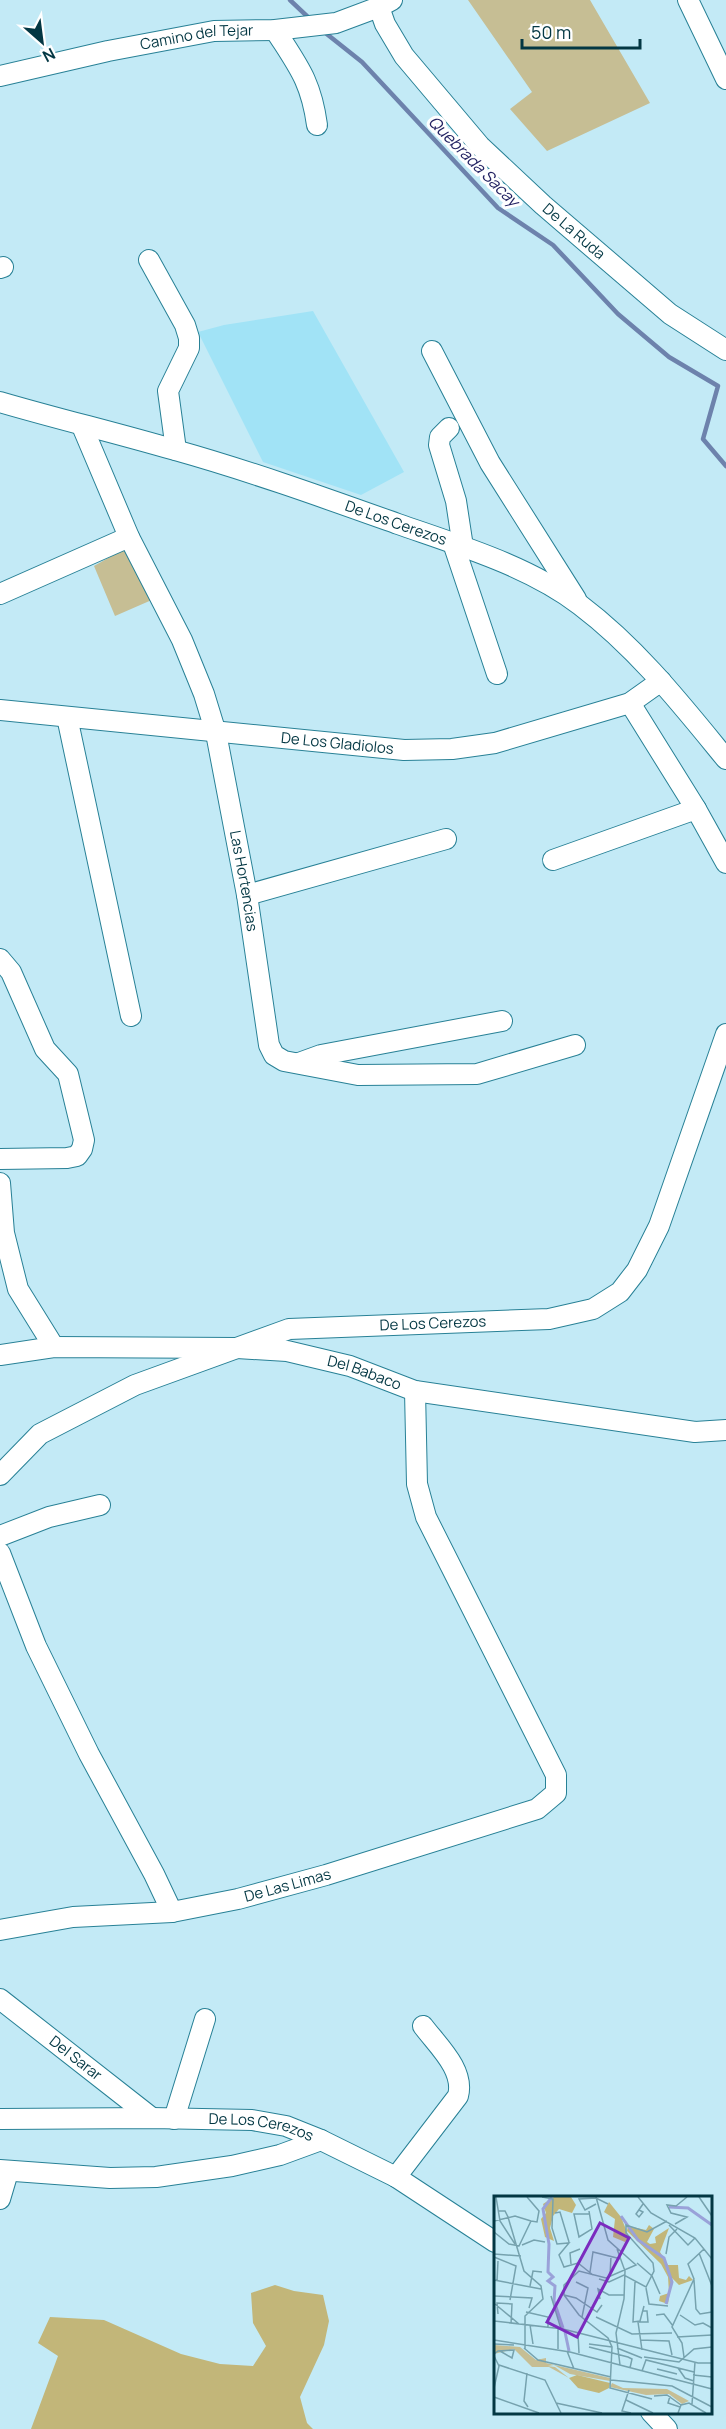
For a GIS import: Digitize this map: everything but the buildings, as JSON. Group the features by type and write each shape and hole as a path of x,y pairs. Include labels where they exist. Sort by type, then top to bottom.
{"street":[{"path":"688,0 726,80"},
{"name":"Camino del Tejar","path":"1,74 214,31 282,30 336,22 386,4"},
{"name":"De La Ruda","path":"386,4 385,24 404,56 480,146 543,205 670,314 726,350"},
{"path":"282,30 306,77 314,99 317,124"},
{"path":"149,260 185,325 189,338 189,348 168,391 176,450"},
{"path":"432,351 489,463 579,604"},
{"name":"De Los Cerezos","path":"0,402 176,450 339,503 458,545 540,580 579,604 631,649 726,759"},
{"name":"Las Hortencias","path":"82,426 129,537 182,640 204,694 216,733 247,895 269,1045 274,1055 284,1061 358,1076 477,1074 575,1045"},
{"path":"449,428 440,437 439,445 456,501 458,545 497,674"},
{"path":"0,594 129,537"},
{"name":"De Los Gladiolos","path":"0,710 404,750 452,748 495,743 630,703 661,681"},
{"path":"630,703 696,809 726,863"},
{"path":"67,717 131,1016"},
{"path":"553,860 696,809"},
{"path":"247,895 446,840"},
{"path":"0,959 11,972 45,1049 69,1074 84,1140 77,1156 0,1159"},
{"path":"296,1064 321,1055 502,1021"},
{"name":"De Los Cerezos","path":"0,1475 40,1434 135,1385 289,1329 549,1319 593,1309 620,1292 637,1270 659,1226 726,1034"},
{"path":"0,1183 4,1233 18,1288 54,1347"},
{"name":"Del Babaco","path":"0,1355 54,1347 237,1348 287,1351 350,1366 415,1391 695,1432 726,1430"},
{"name":"De Las Limas","path":"0,1930 73,1917 172,1912 238,1899 315,1878 537,1809 556,1793 558,1786 556,1775 426,1517 417,1484 415,1391"},
{"path":"0,1536 49,1518 100,1506"},
{"path":"0,1553 36,1646 89,1754 172,1912"},
{"name":"Del Sarar","path":"0,1999 152,2118"},
{"path":"174,2118 205,2019"},
{"path":"396,2177 458,2096 461,2085 458,2074 423,2026"},
{"name":"De Los Cerezos","path":"0,2119 174,2118 252,2120 286,2126 321,2140 396,2177 494,2240"},
{"path":"0,2199 4,2171 110,2178 184,2175 280,2155 321,2140"},
{"path":"653,2414 667,2429"}],"shaded area":[{"path":"468,0 590,0 650,103 547,151 510,109 532,92"},
{"path":"313,311 404,472 361,495 263,462 198,332 224,325"},
{"path":"126,548 154,599 115,616 94,566"},
{"path":"275,2285 294,2291 323,2295 329,2321 324,2345 300,2397 307,2423 313,2429 31,2429 58,2356 38,2343 50,2317 104,2320 181,2354 220,2364 253,2366 266,2346 253,2323 251,2293"}],"waterway":[{"name":"Quebrada Sacay","path":"290,0 310,19"},
{"name":"Quebrada Sacay","path":"323,31 362,62 498,208 553,245 618,314 669,357 718,386 703,439 726,466"}]}
